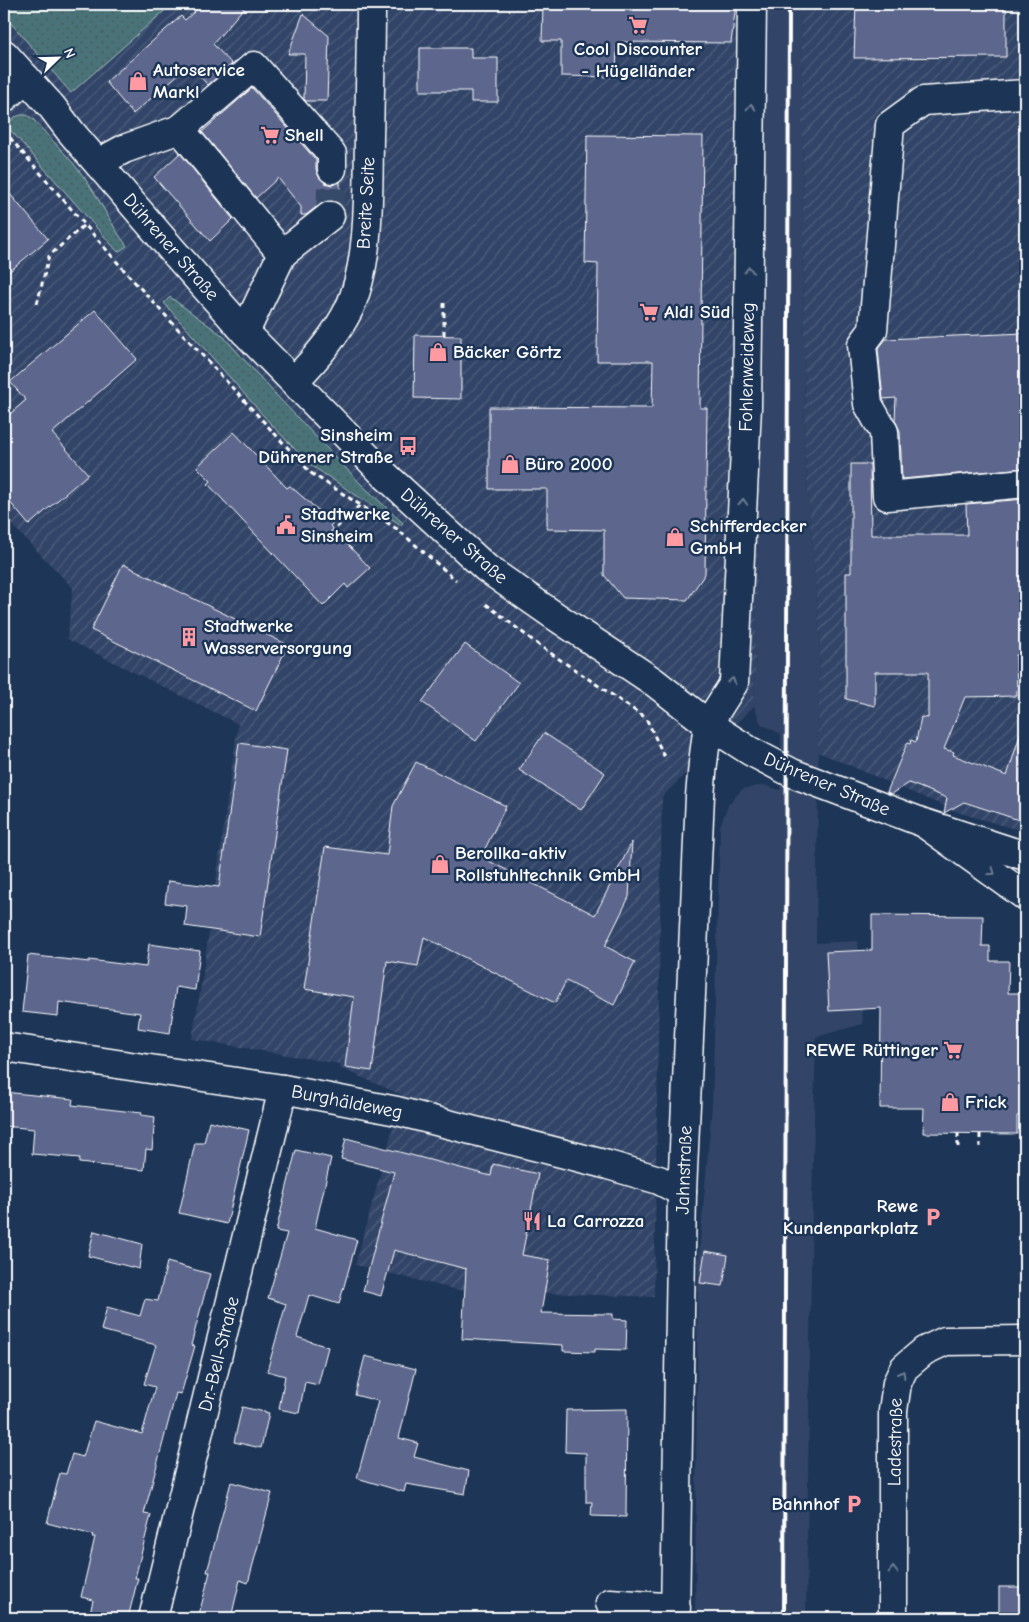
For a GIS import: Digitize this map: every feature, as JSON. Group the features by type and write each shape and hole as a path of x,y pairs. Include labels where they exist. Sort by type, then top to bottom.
{"street":[{"name":"Breite Seite","path":"294,381 314,361 335,334 349,307 359,276 366,234 371,4"},
{"name":"Fohlenweideweg","path":"708,724 734,683 748,407 752,4"},
{"name":"Dührener Straße","path":"4,54 245,332 386,476 486,568 654,682 708,724 750,751 792,773 924,823 1025,856"},
{"path":"98,163 124,149 180,129 254,66 332,154 332,169"},
{"path":"4,98 26,78"},
{"path":"1025,94 923,101 890,125 873,330 862,345 868,404 884,432 887,496 1025,483"},
{"path":"180,129 282,254"},
{"path":"245,332 282,254 330,216"},
{"name":"Jahnstraße","path":"676,1613 682,1192 700,796 702,763 708,724"},
{"path":"924,823 1025,896"},
{"name":"Burghäldeweg","path":"4,1047 283,1089 397,1111 608,1165 659,1180 682,1192"},
{"name":"Dr.-Bell-Straße","path":"153,1618 283,1089"},
{"name":"Ladestraße","path":"893,1618 893,1411 897,1384 904,1368 924,1352 945,1341 1025,1340"},
{"path":"610,1603 676,1613"}],"path":[{"path":"4,132 136,285 311,473 397,529 460,583"},
{"path":"37,304 49,256 84,224"},
{"path":"444,299 444,335"},
{"path":"330,534 360,505"},
{"path":"482,600 540,646 646,718 666,760"},
{"path":"958,1133 958,1147"},
{"path":"980,1134 980,1147"}],"shaded area":[{"path":"4,4 764,4 763,367 754,706 662,797 654,1297 457,1290 355,1265 402,1095 340,1068 340,1064 192,1039 238,724 67,639 73,588 4,517"},
{"path":"764,4 801,4 805,454 820,642 816,943 858,941 863,1024 816,1037 806,1618 695,1618 698,1267 712,1105 720,826 728,805 742,789 764,785 780,790 781,734 761,724 754,706 763,367"},
{"path":"801,4 1025,4 1025,832 960,813 818,752 820,642 805,454"}],"green space":[{"path":"4,4 172,4 71,93 4,15"},
{"path":"27,115 33,119 74,164 127,246 118,252 6,125 15,117"},
{"path":"170,297 222,335 361,484 403,523 401,525 309,464 270,423 164,303"}],"building":[{"path":"203,4 247,4 213,44 232,64 208,85 189,65 133,114 106,82 181,16 185,20"},
{"name":"Cool Discounter - Hügelländer","path":"543,4 736,4 731,43 617,42 616,77 561,76 561,41 542,41"},
{"path":"856,4 1006,4 1006,57 854,58"},
{"path":"303,14 329,36 327,101 306,101 304,99 305,54 288,54"},
{"path":"420,48 471,48 471,58 498,58 498,102 471,102 471,91 420,91"},
{"path":"252,88 316,160 316,169 319,177 325,183 332,185 340,182 340,204 335,201 327,201 306,215 301,215 301,207 278,178 256,198 202,132"},
{"path":"587,135 703,136 700,408 707,408 705,574 687,600 623,598 604,575 604,530 547,529 547,489 489,489 489,407 652,408 653,361 597,361 598,264 585,263"},
{"path":"180,153 233,219 210,241 154,177"},
{"path":"4,187 48,239 4,276"},
{"path":"95,310 137,359 52,433 88,474 29,525 4,495 4,419 26,400 10,382"},
{"path":"1025,333 1025,468 902,479 900,431 895,420 896,398 883,399 878,349 886,339"},
{"name":"Bäcker Görtz","path":"415,335 461,336 461,399 414,398"},
{"path":"234,432 287,488 290,486 333,523 330,526 370,568 348,588 345,584 323,606 208,484 211,481 197,467"},
{"path":"851,464 870,464 871,535 967,535 966,504 1025,499 1025,655 1016,655 1017,696 965,697 944,749 954,752 953,755 1007,776 1021,732 1025,733 1025,822 964,802 944,813 947,798 909,783 892,794 887,792 907,743 910,744 911,740 916,742 921,717 928,718 928,672 875,672 875,706 846,699 846,573 851,573"},
{"name":"Stadtwerke Wasserversorgung","path":"123,564 288,645 256,711 91,630"},
{"path":"465,644 519,683 476,741 422,702"},
{"path":"544,733 605,773 581,810 519,770"},
{"path":"239,743 287,750 260,937 185,926 187,906 165,903 168,881 219,887"},
{"path":"416,762 506,806 481,857 595,915 632,842 629,897 605,946 635,962 614,1005 566,981 555,1003 424,937 418,966 387,961 372,1071 345,1067 354,997 304,989 325,847 387,855 393,806"},
{"name":"REWE Rüttinger","path":"872,915 983,916 982,946 990,946 990,961 1009,961 1008,993 1025,993 1025,1115 1017,1116 1017,1134 923,1133 924,1108 880,1108 881,1008 829,1011 826,952 872,950"},
{"path":"149,944 200,951 195,990 176,987 170,1033 138,1028 140,1013 59,1002 58,1016 22,1012 28,955 146,967"},
{"path":"4,1092 73,1099 72,1105 142,1113 141,1115 155,1117 152,1150 146,1149 144,1170 79,1163 80,1158 32,1154 34,1129 4,1126"},
{"path":"209,1121 249,1130 227,1224 179,1213 195,1143 204,1143"},
{"path":"346,1138 491,1176 493,1164 538,1174 522,1255 550,1260 541,1313 613,1314 613,1319 627,1320 626,1350 595,1349 595,1352 563,1351 563,1345 462,1339 466,1269 394,1250 381,1296 363,1291 394,1172 341,1159"},
{"path":"296,1150 331,1158 315,1228 357,1240 339,1304 309,1295 297,1337 328,1347 318,1385 305,1382 299,1413 279,1409 285,1376 267,1371 286,1304 268,1298 287,1233 276,1231"},
{"path":"94,1231 142,1244 139,1269 88,1256"},
{"path":"705,1251 728,1255 723,1286 700,1283"},
{"path":"167,1262 210,1274 191,1345 195,1346 181,1394 176,1393 144,1514 151,1515 135,1578 138,1578 128,1618 89,1618 93,1600 81,1597 95,1537 47,1523 60,1473 66,1474 72,1454 83,1457 94,1421 142,1434 155,1387 144,1384 156,1345 101,1330 107,1307 140,1316 145,1299 158,1301"},
{"path":"365,1356 416,1369 399,1438 418,1443 414,1457 469,1471 465,1494 406,1484 404,1492 357,1478 378,1401 355,1395"},
{"path":"242,1407 269,1413 261,1448 234,1442"},
{"path":"627,1409 626,1517 591,1516 592,1502 586,1502 586,1453 565,1452 566,1410"},
{"path":"231,1482 272,1493 248,1583 240,1580 231,1618 198,1618 210,1572 207,1572"},
{"path":"999,1587 1025,1587 1025,1618 999,1618"}],"tunnel":[{"path":"330,216 332,169"}],"railway":[{"path":"784,1618 789,4"}],"place":[{"name":"Cool Discounter - Hügelländer","path":"638,25"},
{"name":"Autoservice Markl","path":"138,81"},
{"name":"Shell","path":"270,135"},
{"name":"Aldi Süd","path":"649,312"},
{"name":"Bäcker Görtz","path":"438,352"},
{"name":"Sinsheim Dührener Straße","path":"408,446"},
{"name":"Büro 2000","path":"510,464"},
{"name":"Stadtwerke Sinsheim","path":"286,525"},
{"name":"Schifferdecker GmbH","path":"675,537"},
{"name":"Stadtwerke Wasserversorgung","path":"189,637"},
{"name":"Berollka-aktiv Rollstuhltechnik GmbH","path":"440,864"},
{"name":"REWE Rüttinger","path":"953,1050"},
{"name":"Frick","path":"950,1102"},
{"name":"Rewe Kundenparkplatz","path":"933,1217"},
{"name":"La Carrozza","path":"532,1221"},
{"name":"Bahnhof","path":"854,1504"}]}
